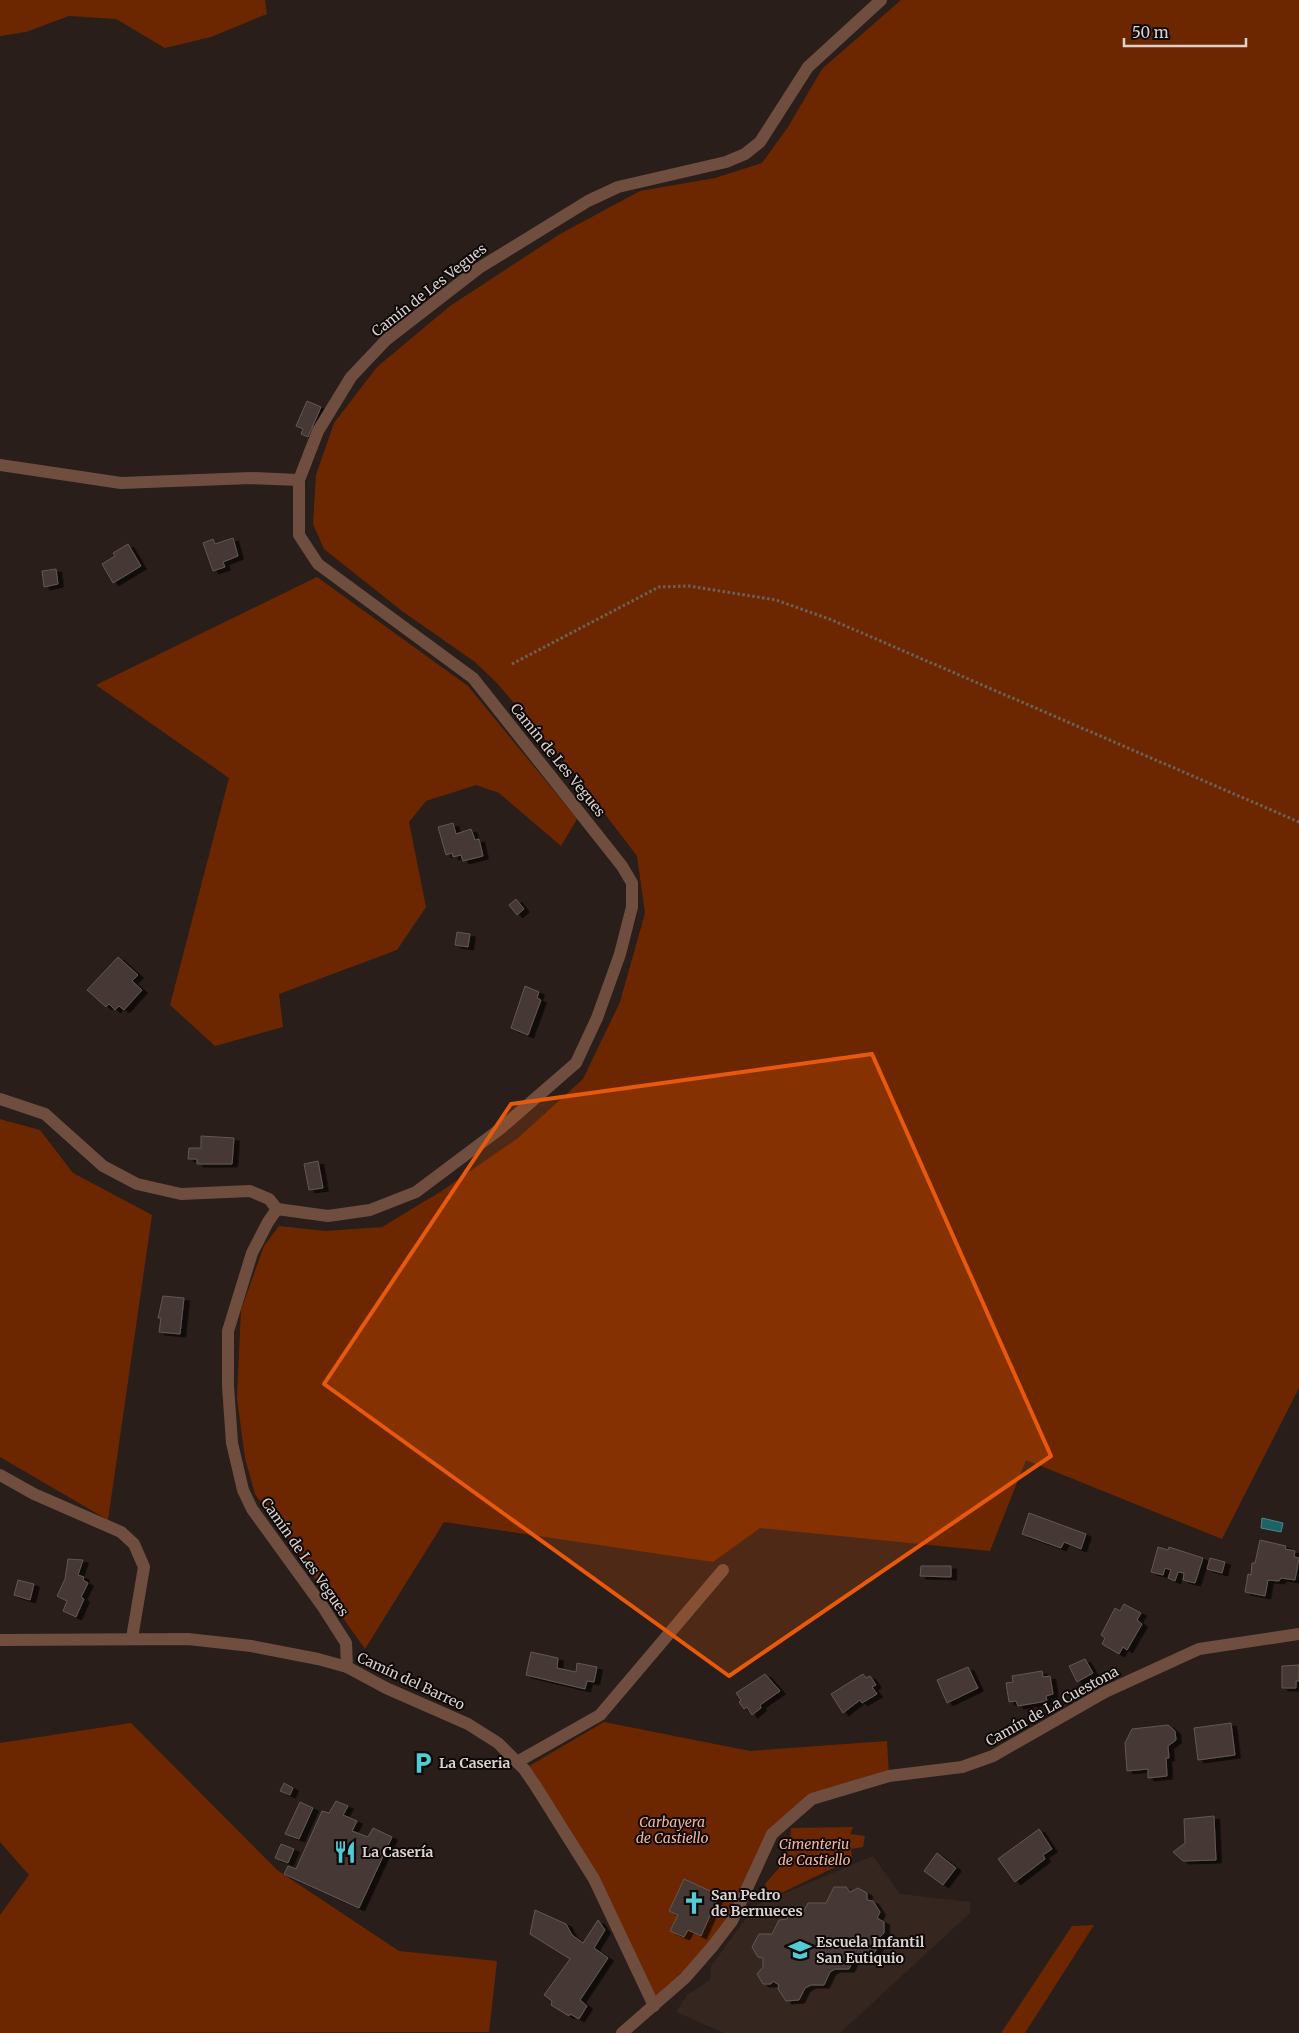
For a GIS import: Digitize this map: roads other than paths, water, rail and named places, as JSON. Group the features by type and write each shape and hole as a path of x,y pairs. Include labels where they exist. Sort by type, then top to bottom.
{"street":[{"name":"Camín de Les Vegues","path":"347,1667 346,1643 323,1607 252,1509 243,1490 232,1443 228,1386 228,1331 252,1253 277,1209 328,1216 370,1210 416,1192 500,1129 576,1063 597,1018 620,954 632,907 632,883 622,866 473,678 318,564 299,535 299,480 318,430 351,377 386,340 479,268 588,201 618,187 726,162 745,154 760,142 808,67 881,0"},
{"path":"0,465 121,484 251,478 299,480"},
{"path":"0,1099 45,1114 103,1166 137,1184 181,1194 250,1191 269,1199 277,1209"},
{"path":"0,1475 34,1494 121,1532 134,1544 144,1567 132,1638"},
{"path":"517,1762 600,1715 723,1570"},
{"name":"Camín de La Cuestona","path":"622,2033 685,1978 732,1920 772,1834 812,1800 889,1776 962,1767 993,1756 1105,1692 1199,1649 1299,1634"},
{"name":"Camín del Barreo","path":"0,1640 188,1639 251,1646 318,1659 347,1667 386,1688 468,1724 498,1742 535,1785 594,1879 654,2006"}],"water":[{"path":"1262,1518 1283,1523 1281,1532 1261,1528"}],"place":[{"name":"La Caseria","path":"423,1763"},
{"name":"La Casería","path":"345,1852"},
{"name":"San Pedro de Bernueces","path":"694,1903"},
{"name":"Escuela Infantil San Eutiquio","path":"800,1950"}],"park label":[{"name":"Carbayera de Castiello","path":"672,1830"},
{"name":"Cimenteriu de Castiello","path":"814,1852"}]}
